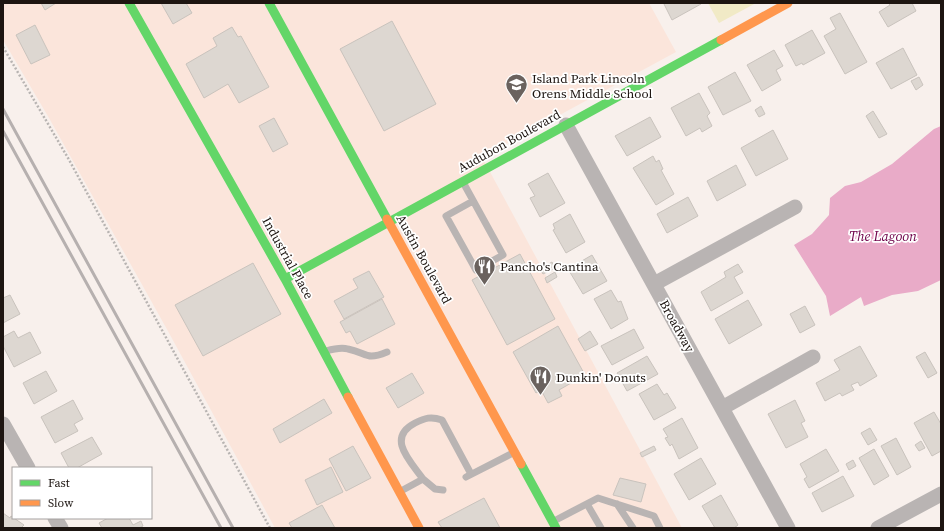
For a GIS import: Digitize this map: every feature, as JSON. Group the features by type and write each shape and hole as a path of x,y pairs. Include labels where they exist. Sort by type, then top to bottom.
{"street":[{"name":"Industrial Place","path":"129,3 285,279 419,528"},
{"name":"Austin Boulevard","path":"269,3 554,525"},
{"name":"Audubon Boulevard","path":"285,279 788,3"},
{"name":"Broadway","path":"566,125 788,528"},
{"path":"654,284 795,207"},
{"path":"722,408 813,357"},
{"path":"3,424 26,463"},
{"path":"3,445 26,463"},
{"path":"878,528 941,494"},
{"path":"56,519 61,528"}],"lane":[{"path":"462,182 473,201 503,255 476,270 446,216 473,201"},
{"path":"324,352 338,348 348,349 371,357 387,352"},
{"path":"443,490 435,489 423,479 402,449 401,440 404,430 426,418 434,417 442,420 468,476 515,452"},
{"path":"400,492 423,479"},
{"path":"554,525 598,498 654,516 660,528"},
{"path":"587,504 601,528"},
{"path":"617,504 633,528"}],"path":[{"path":"3,47 68,158 270,528"}],"shaded area":[{"path":"3,3 129,3 418,528 275,528 169,333 49,118 3,40"},
{"path":"131,3 649,3 676,52 482,157 682,528 424,528"},
{"path":"708,3 756,3 719,23"}],"water":[{"name":"The Lagoon","path":"941,126 941,280 918,291 892,295 864,306 861,297 830,316 826,296 794,245 812,234 829,215 830,198 845,186 861,182 892,164 934,129"}],"building":[{"path":"41,3 56,3 45,10"},
{"path":"161,3 186,3 192,13 173,24"},
{"path":"888,3 912,3 916,11 888,27 879,12 890,5"},
{"path":"664,4 701,4 672,20"},
{"path":"840,13 867,62 845,74 824,36 836,29 830,18"},
{"path":"392,21 436,104 384,131 340,49"},
{"path":"35,25 50,55 31,64 16,35"},
{"path":"232,27 238,37 241,36 269,87 239,103 228,84 204,98 186,64 217,46 213,38"},
{"path":"812,30 825,53 803,65 802,63 796,66 785,45"},
{"path":"903,48 917,75 891,89 876,63"},
{"path":"774,50 783,66 776,70 781,80 762,91 747,65"},
{"path":"735,72 751,101 723,115 708,87"},
{"path":"919,77 923,85 916,90 911,81"},
{"path":"699,93 710,113 707,116 712,126 702,132 700,128 686,136 671,108"},
{"path":"761,106 765,114 759,117 755,110"},
{"path":"873,111 887,134 879,138 866,116"},
{"path":"650,117 661,137 627,156 615,136"},
{"path":"274,118 288,144 273,152 259,126"},
{"path":"773,130 788,159 756,176 741,148"},
{"path":"653,156 656,162 659,160 663,169 661,170 674,194 656,205 633,168"},
{"path":"736,165 746,185 717,201 707,181"},
{"path":"548,173 565,203 540,217 530,198 535,196 528,184"},
{"path":"688,197 698,216 667,233 657,214"},
{"path":"570,214 585,242 566,253 553,230 555,229 553,224"},
{"path":"520,254 555,319 507,345 472,280"},
{"path":"592,255 607,281 583,294 568,269"},
{"path":"552,262 555,268 543,274 540,269"},
{"path":"253,263 281,314 203,356 175,305"},
{"path":"738,264 743,272 734,277 743,293 711,311 701,292 726,277 724,272"},
{"path":"369,271 384,297 344,319 334,301 358,288 353,279"},
{"path":"555,272 557,277 547,283 545,278"},
{"path":"611,290 618,302 621,301 628,319 611,329 594,299"},
{"path":"10,295 20,314 3,323 3,298"},
{"path":"382,299 395,324 357,344 350,331 346,333 340,322"},
{"path":"748,300 762,325 729,344 715,319"},
{"path":"805,306 815,325 800,333 790,314"},
{"path":"558,326 585,375 559,390 562,396 548,403 541,390 536,393 513,352"},
{"path":"634,329 644,348 612,365 601,346"},
{"path":"14,331 18,338 30,332 41,353 14,367 3,346 3,337"},
{"path":"590,331 598,344 585,351 578,339"},
{"path":"860,346 877,376 860,386 858,382 851,385 854,390 842,396 840,393 825,401 816,383 840,370 834,360"},
{"path":"925,352 937,373 928,378 916,357"},
{"path":"647,356 658,374 627,391 617,373"},
{"path":"46,371 57,391 34,404 23,383"},
{"path":"412,373 424,393 398,408 386,388"},
{"path":"657,384 664,395 667,393 676,408 654,420 639,394"},
{"path":"324,399 332,413 280,443 273,429"},
{"path":"73,400 83,419 74,424 78,431 55,443 41,417"},
{"path":"795,400 805,421 801,423 808,437 786,448 768,414"},
{"path":"934,412 941,424 941,451 932,456 914,423"},
{"path":"682,418 698,448 679,459 672,444 670,446 665,438 668,437 663,429"},
{"path":"870,428 877,440 868,445 861,433"},
{"path":"92,437 102,454 79,467 68,467 61,453"},
{"path":"896,438 911,467 897,475 881,446"},
{"path":"921,441 925,448 919,451 915,445"},
{"path":"353,446 371,478 346,491 329,459"},
{"path":"654,446 656,450 642,457 640,453"},
{"path":"826,449 839,471 809,488 804,479 807,477 800,464"},
{"path":"874,449 889,476 874,485 859,458"},
{"path":"701,458 716,484 689,500 674,474"},
{"path":"853,460 856,466 849,470 846,464"},
{"path":"331,467 343,492 317,505 305,480"},
{"path":"843,476 854,496 822,512 812,493"},
{"path":"620,478 646,484 641,502 613,495"},
{"path":"721,495 738,525 734,528 715,528 702,506"},
{"path":"484,498 500,528 442,528 438,522"},
{"path":"322,505 335,528 292,528 289,523"},
{"path":"3,513 10,518 11,516 12,519 15,519 24,525 21,528 3,528"},
{"path":"106,519 130,519 133,525 141,521 143,526 139,528 102,528 99,523"}],"railway":[{"path":"3,109 233,528"},
{"path":"3,131 221,528"}],"traffic: fast":[{"path":"129,3 285,279 348,397"},
{"path":"269,3 387,219"},
{"path":"285,279 721,40"},
{"path":"521,464 556,528"}],"traffic: slow":[{"path":"721,40 788,3"},
{"path":"387,219 521,464"},
{"path":"348,397 419,528"}],"place":[{"name":"Island Park Lincoln Orens Middle School","path":"517,104"},
{"name":"Pancho's Cantina","path":"484,286"},
{"name":"Dunkin' Donuts","path":"541,396"}]}
